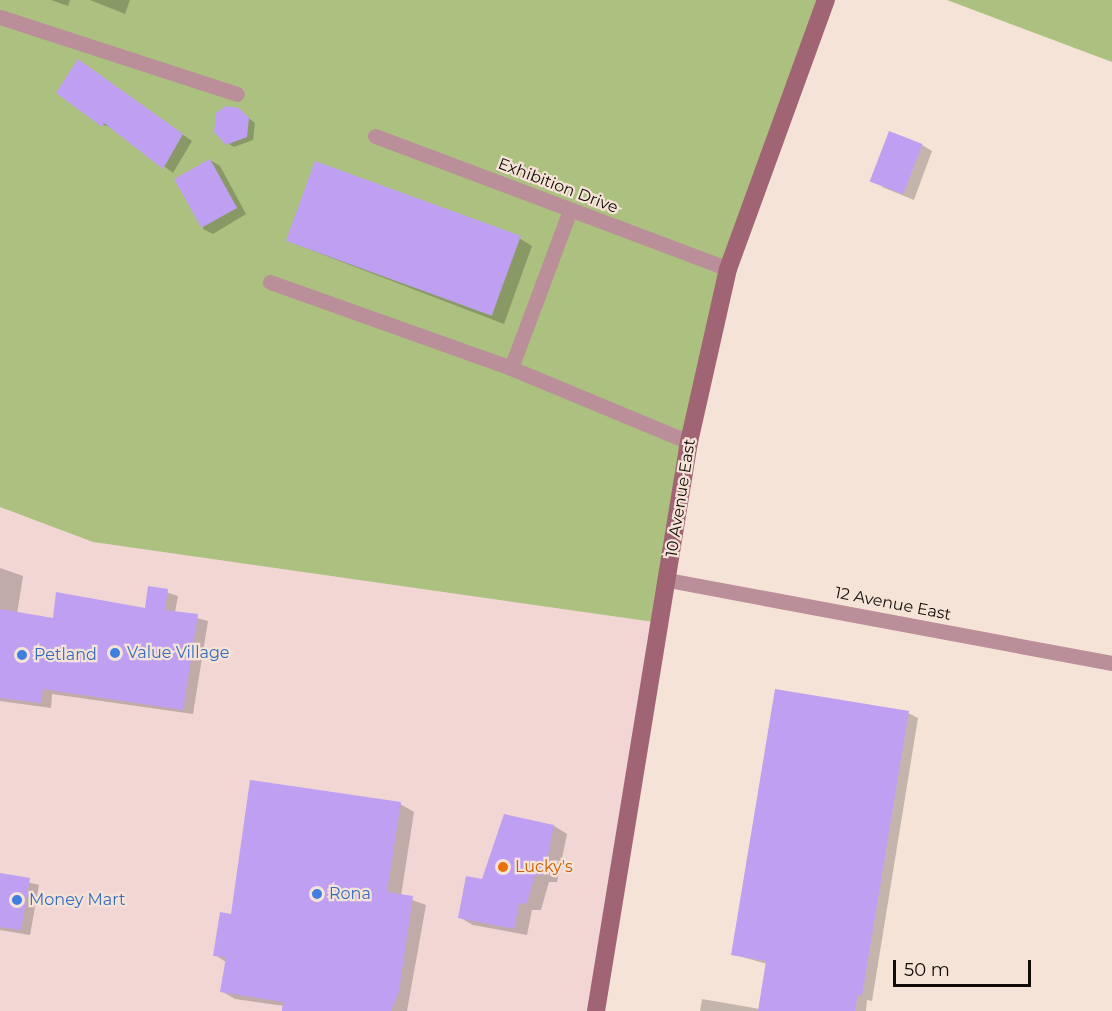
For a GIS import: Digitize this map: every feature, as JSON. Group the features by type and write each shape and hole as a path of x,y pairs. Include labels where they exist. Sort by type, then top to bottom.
{"street":[{"name":"10 Avenue East","path":"596,1011 689,441 728,269 826,0"},
{"path":"0,17 237,94"},
{"name":"Exhibition Drive","path":"375,136 728,269"},
{"path":"511,368 570,210"},
{"path":"270,282 511,368 689,441"},
{"name":"12 Avenue East","path":"668,580 1112,663"}],"shaded area":[{"path":"0,507 93,542 661,623 596,1011 0,1011"}],"green space":[{"path":"0,0 822,0 724,262 661,623 93,542 0,507"},
{"path":"947,0 1112,0 1112,62"}],"building":[{"path":"78,59 183,134 163,169 104,123 102,127 56,93"},
{"path":"226,106 239,108 249,118 247,137 226,145 214,132 216,113"},
{"path":"889,131 923,144 903,194 870,181"},
{"path":"210,159 237,208 201,228 174,179"},
{"path":"315,161 521,236 492,316 286,241"},
{"path":"148,586 168,589 165,610 198,614 183,710 43,689 41,703 0,698 0,609 53,618 56,592 145,608"},
{"path":"775,689 909,711 862,996 858,995 855,1011 758,1011 766,961 731,955"},
{"name":"Rona","path":"250,780 401,802 387,892 413,896 399,991 391,1011 282,1011 283,1002 220,992 226,957 213,956 220,912 231,914"},
{"path":"504,814 554,825 544,875 535,875 527,903 519,904 514,929 458,918 466,876 482,879"},
{"path":"0,873 30,878 21,930 0,927"}],"place":[{"name":"Value Village","path":"115,653"},
{"name":"Petland","path":"22,655"},
{"name":"Lucky's","path":"503,867"},
{"name":"Rona","path":"317,894"},
{"name":"Money Mart","path":"17,900"}]}
